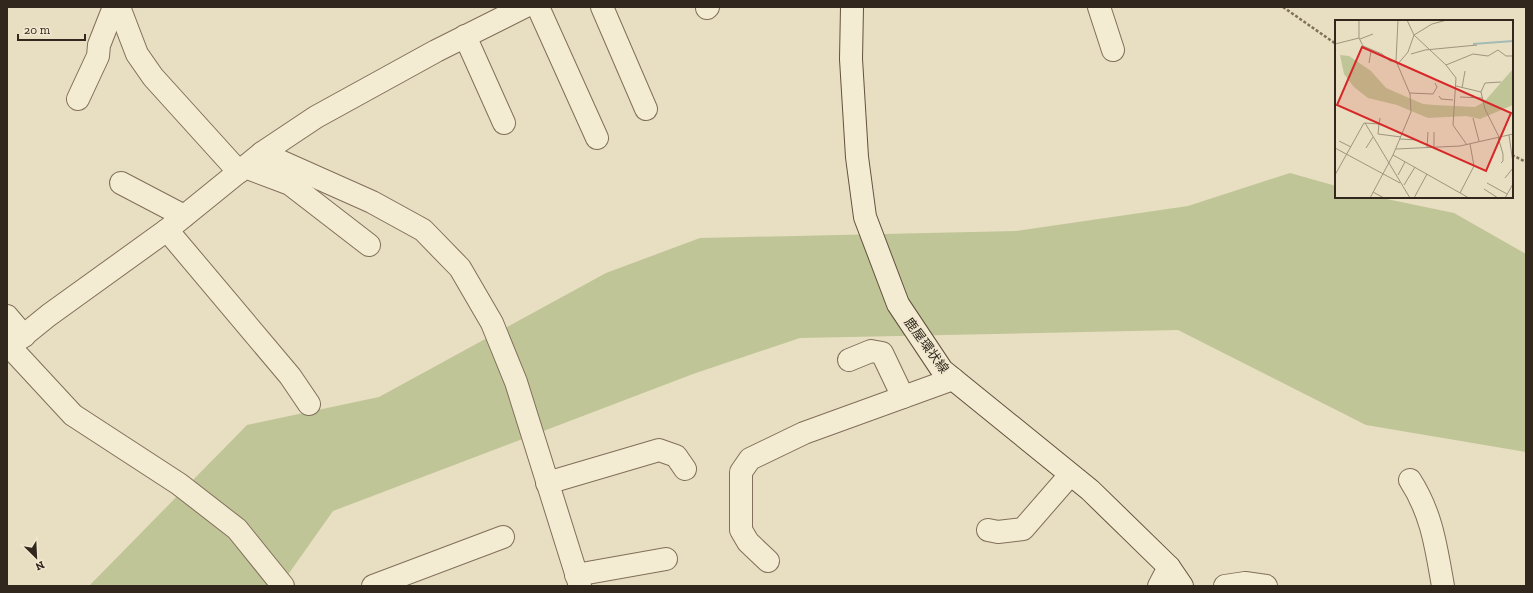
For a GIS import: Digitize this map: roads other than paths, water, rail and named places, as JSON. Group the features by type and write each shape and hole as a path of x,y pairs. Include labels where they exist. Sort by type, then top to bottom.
{"street":[{"path":"78,99 98,56 99,45 114,7"},
{"path":"119,7 137,54 153,77 242,169 290,184 369,245"},
{"path":"14,344 49,315 167,230 262,153 316,117 466,36 524,7"},
{"path":"538,7 597,138"},
{"path":"602,7 646,109"},
{"name":"鹿屋環状線","path":"852,7 851,59 857,157 865,217 898,304 942,370 1090,490 1169,567 1182,586"},
{"path":"1099,7 1113,50"},
{"path":"466,36 504,123"},
{"path":"262,153 372,202 422,230 460,268 492,323 516,382 578,581 666,559"},
{"path":"121,183 184,216"},
{"path":"167,230 290,376 309,404"},
{"path":"7,316 14,344 73,415 179,484 237,530 283,586"},
{"path":"849,360 871,351 882,353 903,397"},
{"path":"768,561 748,542 741,530 740,472 750,459 804,433 952,379"},
{"path":"547,483 659,450 676,456 685,469"},
{"path":"988,530 998,532 1023,529 1070,475"},
{"path":"1410,480 1422,499 1432,527 1443,586"},
{"path":"373,586 503,537"},
{"path":"1159,586 1169,567"},
{"path":"1225,586 1245,583 1266,586"}]}
